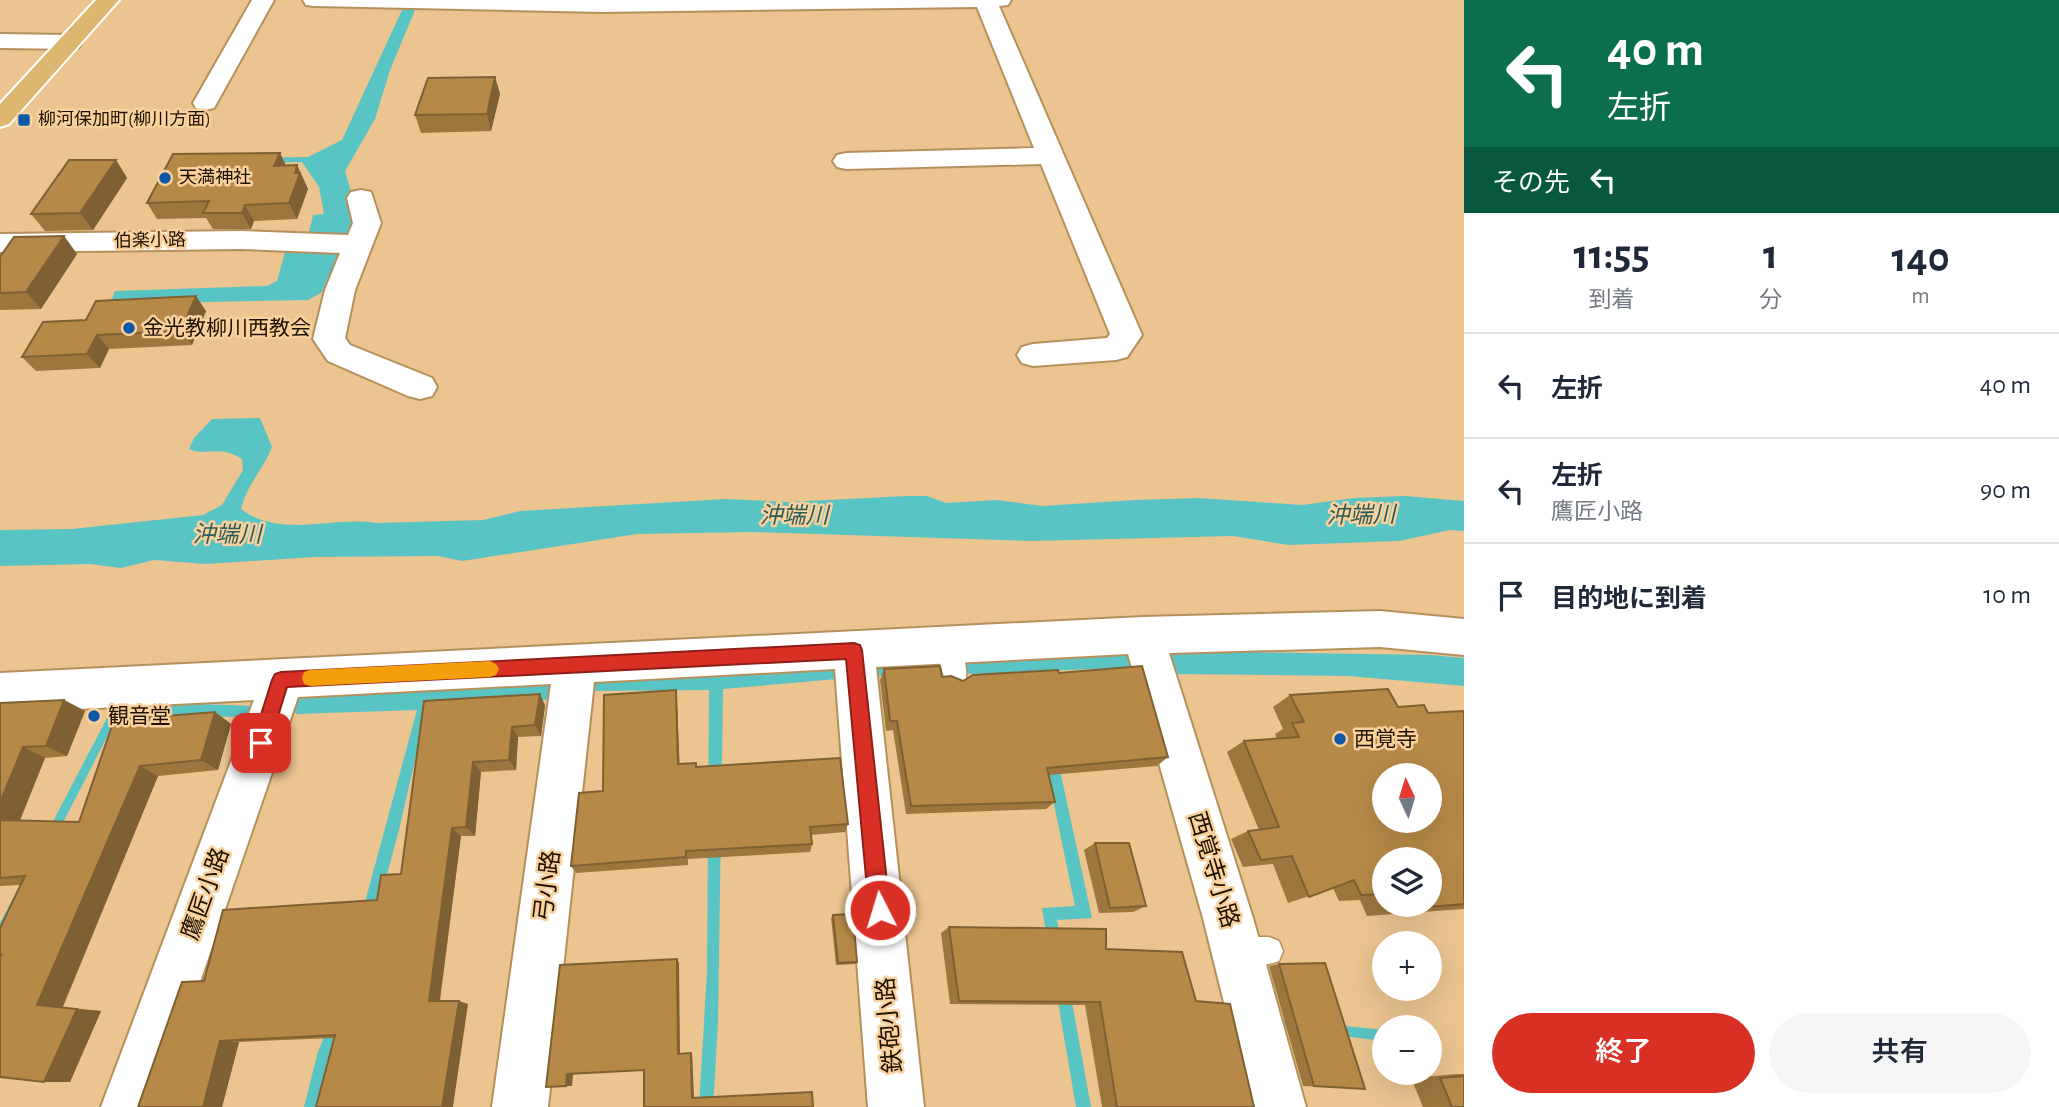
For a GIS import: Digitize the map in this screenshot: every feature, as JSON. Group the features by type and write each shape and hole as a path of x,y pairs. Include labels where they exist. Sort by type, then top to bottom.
{"main road":[{"path":"0,119 108,0"}],"street":[{"path":"205,103 263,0"},
{"path":"314,0 602,6 1000,0"},
{"path":"985,0 1126,335 1116,349 1033,355"},
{"path":"0,41 71,42"},
{"path":"846,162 1050,156"},
{"path":"361,198 367,223 354,244 329,340 339,353 420,387"},
{"name":"伯楽小路","path":"0,243 301,240 354,244"},
{"path":"0,693 276,698 572,681 856,671 952,661 1150,653 1380,629 1464,637"},
{"name":"西覚寺小路","path":"1150,653 1250,951 1278,1107"},
{"name":"鉄砲小路","path":"856,671 896,1107"},
{"name":"弓小路","path":"520,1107 572,681"},
{"name":"鷹匠小路","path":"129,1107 276,698"}],"water":[{"path":"402,10 415,10 390,70 375,119 345,171 357,213 349,238 321,293 308,300 110,304 115,291 267,286 277,281 287,245 306,245 313,215 324,214 319,187 302,162 244,163 245,158 308,157 342,140"},
{"name":"沖端川","path":"260,418 272,447 247,492 241,509 256,518 290,525 483,520 520,511 726,499 787,502 927,496 946,503 996,500 1042,506 1199,498 1302,505 1355,498 1405,496 1464,501 1464,531 1450,530 1399,541 1289,545 1233,536 1031,541 752,532 637,534 462,561 438,556 314,557 206,564 154,560 121,568 90,564 0,566 0,530 72,529 203,515 222,505 243,470 242,459 227,452 189,449 194,438 212,419"},
{"path":"1240,652 1431,655 1464,658 1464,686 1348,676 1177,674 1143,667 1020,672 1058,761 1092,918 1057,920 1091,1107 1076,1107 1042,908 1075,906 1046,765 1008,673 872,676 723,689 718,1024 713,1107 699,1107 707,972 709,690 588,691 558,699 430,708 426,712 399,830 324,1107 304,1107 317,1055 339,998 417,710 296,714 295,701 303,698 835,665"},
{"path":"161,703 259,706 256,717 122,716 111,729 0,946 0,923 108,716 127,707"},
{"path":"1277,1019 1372,1029 1372,1040 1274,1028"}],"building":[{"path":"495,77 487,114 415,115 428,78"},
{"path":"280,153 274,166 297,165 295,173 300,173 289,203 245,205 242,213 203,213 209,201 147,203 173,154"},
{"path":"69,160 116,160 80,213 31,214"},
{"path":"64,236 26,292 0,293 0,257 14,237"},
{"path":"196,296 181,331 97,335 87,354 22,357 43,322 86,320 96,301"},
{"path":"940,666 942,677 951,676 963,681 973,675 1058,670 1059,673 1142,666 1168,757 1047,768 1055,802 911,806 897,721 890,721 884,669"},
{"path":"1388,689 1398,707 1424,705 1428,713 1464,711 1464,904 1442,906 1442,847 1372,847 1372,894 1361,895 1354,880 1309,897 1292,856 1261,860 1248,831 1279,827 1244,741 1299,737 1292,723 1304,722 1290,695"},
{"path":"676,690 678,764 696,763 696,767 840,758 848,824 810,827 812,844 686,851 686,857 571,866 579,793 603,791 604,695"},
{"path":"540,694 535,725 512,727 509,760 473,762 466,827 452,828 429,1001 459,1001 442,1107 316,1107 335,1035 220,1041 203,1107 138,1107 182,982 204,981 223,910 377,900 381,875 401,874 424,701"},
{"path":"64,700 46,746 23,747 0,802 0,703"},
{"path":"215,712 201,760 140,766 37,1005 77,1009 44,1082 0,1077 0,928 25,876 0,878 0,820 79,822 114,720"},
{"path":"1095,843 1129,843 1146,906 1110,908"},
{"path":"853,914 857,962 838,963 833,915"},
{"path":"949,927 1106,929 1106,949 1182,952 1196,1001 1230,1004 1254,1107 1117,1107 1100,1002 959,1001"},
{"path":"677,959 678,1054 691,1053 692,1098 812,1092 813,1107 644,1107 644,1070 567,1074 566,1086 546,1087 560,965"},
{"path":"1325,963 1365,1089 1314,1086 1279,964"},
{"path":"1464,1076 1464,1107 1452,1107 1442,1078"}],"slow traffic":[{"path":"310,678 490,669"}],"place":[{"name":"柳河保加町(柳川方面)","path":"24,120"},
{"name":"天満神社","path":"165,178"},
{"name":"金光教柳川西教会","path":"129,328"},
{"name":"観音堂","path":"94,716"},
{"name":"西覚寺","path":"1340,739"}],"route":[{"path":"261,743 281,680 854,650 880,910"}]}
